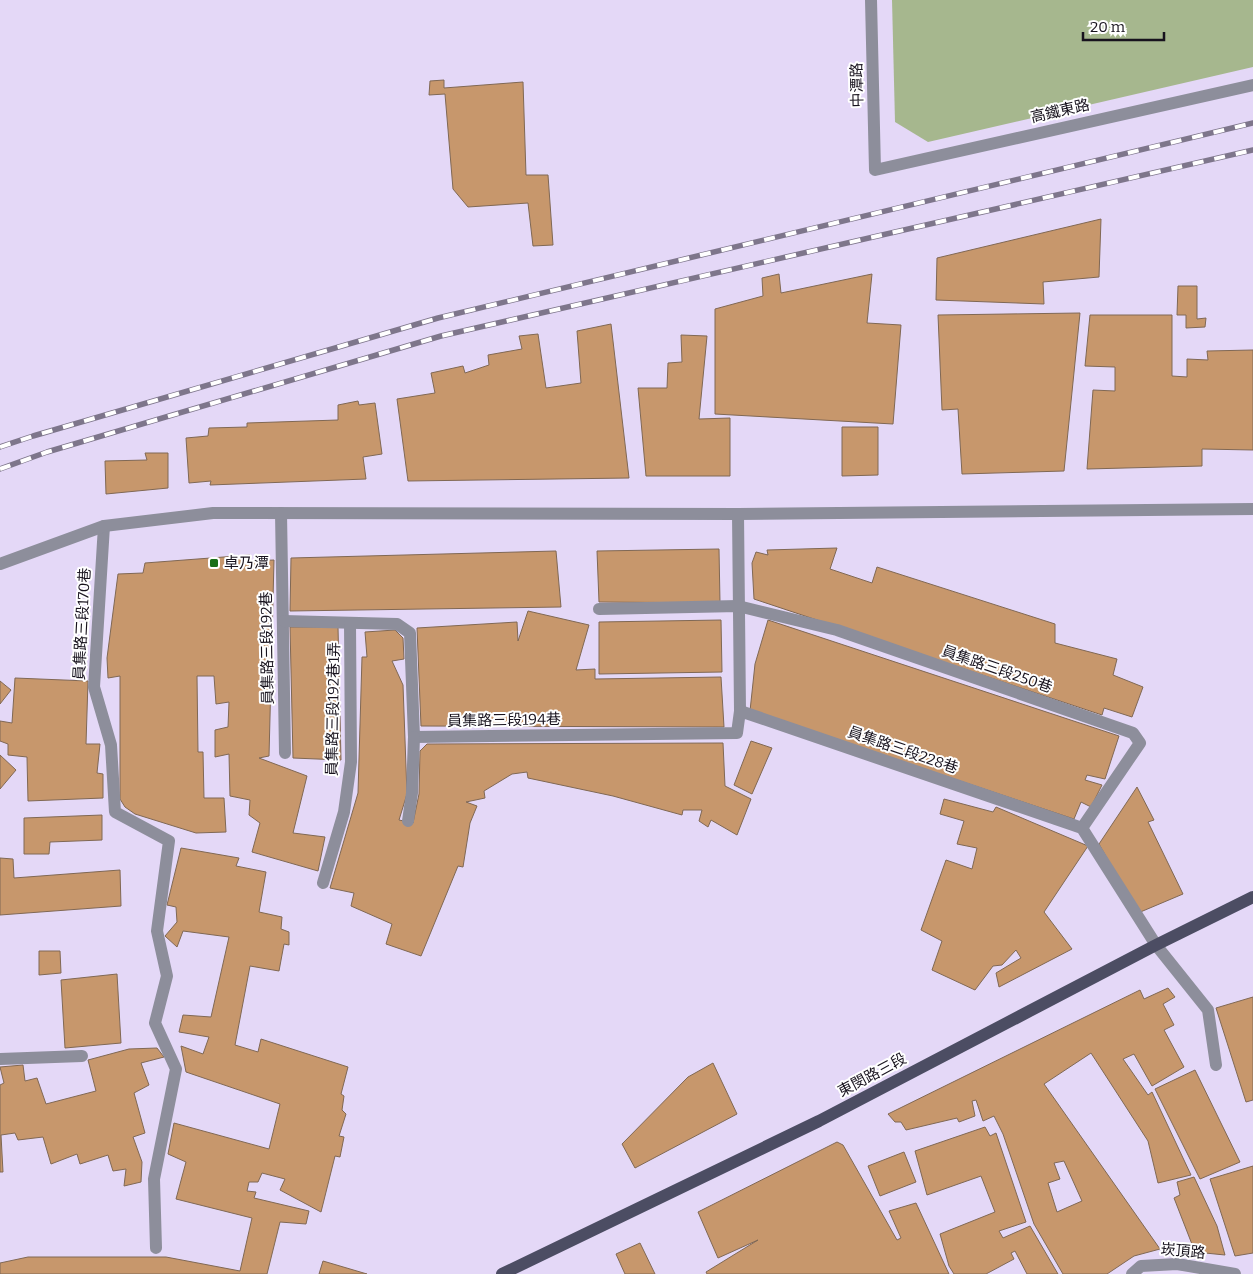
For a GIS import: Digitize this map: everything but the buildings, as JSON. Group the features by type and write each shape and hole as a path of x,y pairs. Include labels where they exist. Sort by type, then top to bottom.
{"main road":[{"name":"東閔路三段","path":"502,1274 820,1121 1253,897"}],"street":[{"name":"中潭路","path":"871,0 875,170"},
{"name":"高鐵東路","path":"875,170 1253,84"},
{"path":"0,564 104,526 213,513 738,514 1253,509"},
{"name":"員集路三段192巷","path":"281,513 285,753"},
{"path":"738,514 740,711"},
{"name":"員集路三段170巷","path":"104,526 94,687 111,745 115,812 169,841 157,931 167,976 155,1023 176,1070 154,1179 156,1248"},
{"name":"員集路三段250巷","path":"599,609 738,606 837,630 1133,733 1140,743 1082,828"},
{"path":"284,621 396,624 410,633 414,737 412,793 408,821"},
{"name":"員集路三段192巷1弄","path":"323,883 344,812 351,762 350,623"},
{"name":"員集路三段194巷","path":"414,737 738,733 740,711"},
{"name":"員集路三段228巷","path":"740,711 1082,828"},
{"path":"1082,828 1156,946 1208,1010 1216,1065"},
{"path":"0,1059 82,1056"},
{"name":"崁頂路","path":"1139,1271 1177,1264 1235,1274"}],"green space":[{"path":"892,0 1253,0 1253,67 928,142 895,122"}],"railway":[{"path":"0,447 438,318 1253,123"},
{"path":"0,469 47,452 441,336 1253,150"}],"place":[{"name":"卓乃潭","path":"214,563"}]}
